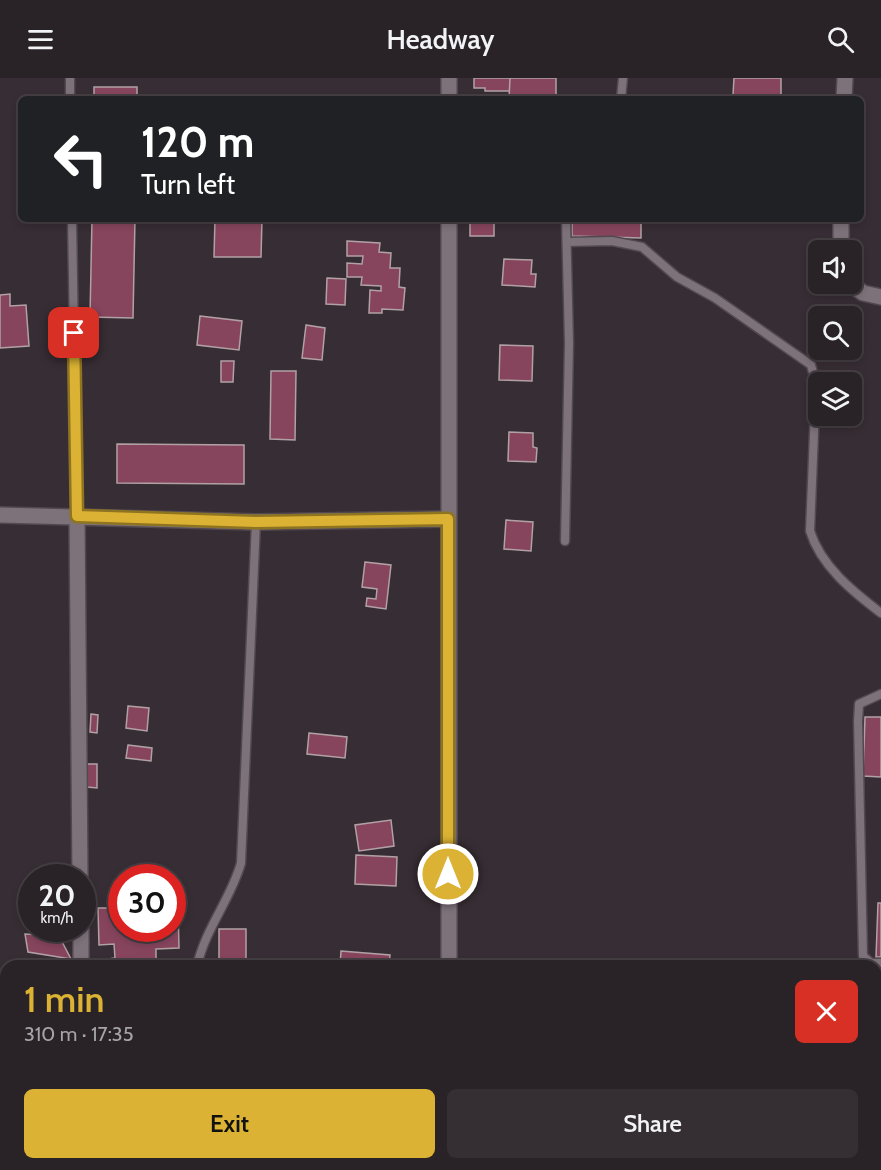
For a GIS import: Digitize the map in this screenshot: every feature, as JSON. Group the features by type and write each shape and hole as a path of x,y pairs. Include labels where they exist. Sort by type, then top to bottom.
{"street":[{"path":"449,78 449,96"},
{"path":"844,96 845,78"},
{"path":"449,222 449,960"},
{"path":"841,222 841,240"},
{"path":"862,292 881,297"},
{"path":"0,515 256,522 448,519"},
{"path":"77,516 80,864"},
{"path":"81,942 81,960"}],"lane":[{"path":"70,78 70,96"},
{"path":"621,96 623,78"},
{"path":"72,222 77,516"},
{"path":"565,541 569,343 566,222"},
{"path":"567,242 612,241 642,247 676,277 715,298 812,365 816,384 810,531 815,548 836,574 881,613"},
{"path":"198,960 202,942 237,878 241,863 256,522"},
{"path":"868,960 863,956 858,722 860,704 881,694"}],"building":[{"path":"474,78 517,78 517,91 485,91 485,88 474,88"},
{"path":"510,78 556,78 556,96 509,96"},
{"path":"734,78 781,78 781,96 729,96 733,95"},
{"path":"94,87 137,87 137,96 94,96"},
{"path":"92,222 135,222 133,318 90,317"},
{"path":"215,222 262,222 261,257 214,257"},
{"path":"470,222 494,222 494,236 470,236"},
{"path":"572,222 641,222 641,238 572,236"},
{"path":"347,241 380,243 379,252 391,253 390,268 400,268 399,287 405,288 403,310 382,309 382,313 369,313 370,290 381,291 381,286 361,285 362,277 347,277 347,263 362,264 363,256 347,256"},
{"path":"504,259 532,260 531,274 536,274 535,287 502,285"},
{"path":"327,278 346,279 345,305 326,304"},
{"path":"10,294 10,306 26,305 29,346 0,348 0,295"},
{"path":"200,316 242,321 239,350 197,345"},
{"path":"306,325 325,328 322,360 302,358"},
{"path":"500,345 533,346 532,381 499,380"},
{"path":"221,361 234,361 233,382 221,382"},
{"path":"271,371 296,371 295,440 270,439"},
{"path":"509,432 533,433 533,447 537,448 536,462 508,461"},
{"path":"117,444 244,445 244,484 117,483"},
{"path":"506,520 533,522 531,551 504,549"},
{"path":"365,562 391,565 386,609 366,606 367,598 376,599 377,589 362,587"},
{"path":"128,706 149,708 147,731 126,728"},
{"path":"91,714 98,715 97,733 90,732"},
{"path":"865,717 881,717 881,777 863,776"},
{"path":"309,733 347,737 345,758 307,754"},
{"path":"128,745 152,748 151,761 126,758"},
{"path":"87,764 97,764 97,788 87,787"},
{"path":"391,820 394,846 359,851 355,825"},
{"path":"356,855 397,857 396,886 355,884"},
{"path":"878,903 881,903 881,957 876,957"},
{"path":"98,908 108,908 108,942 179,942 179,948 156,949 156,960 109,960 115,958 114,944 99,945"},
{"path":"219,929 246,929 246,960 219,960"},
{"path":"26,942 62,942 71,959 28,952"},
{"path":"341,951 390,955 390,960 340,960"}],"route":[{"path":"74,333 77,516 256,522 448,519 448,874"}]}
